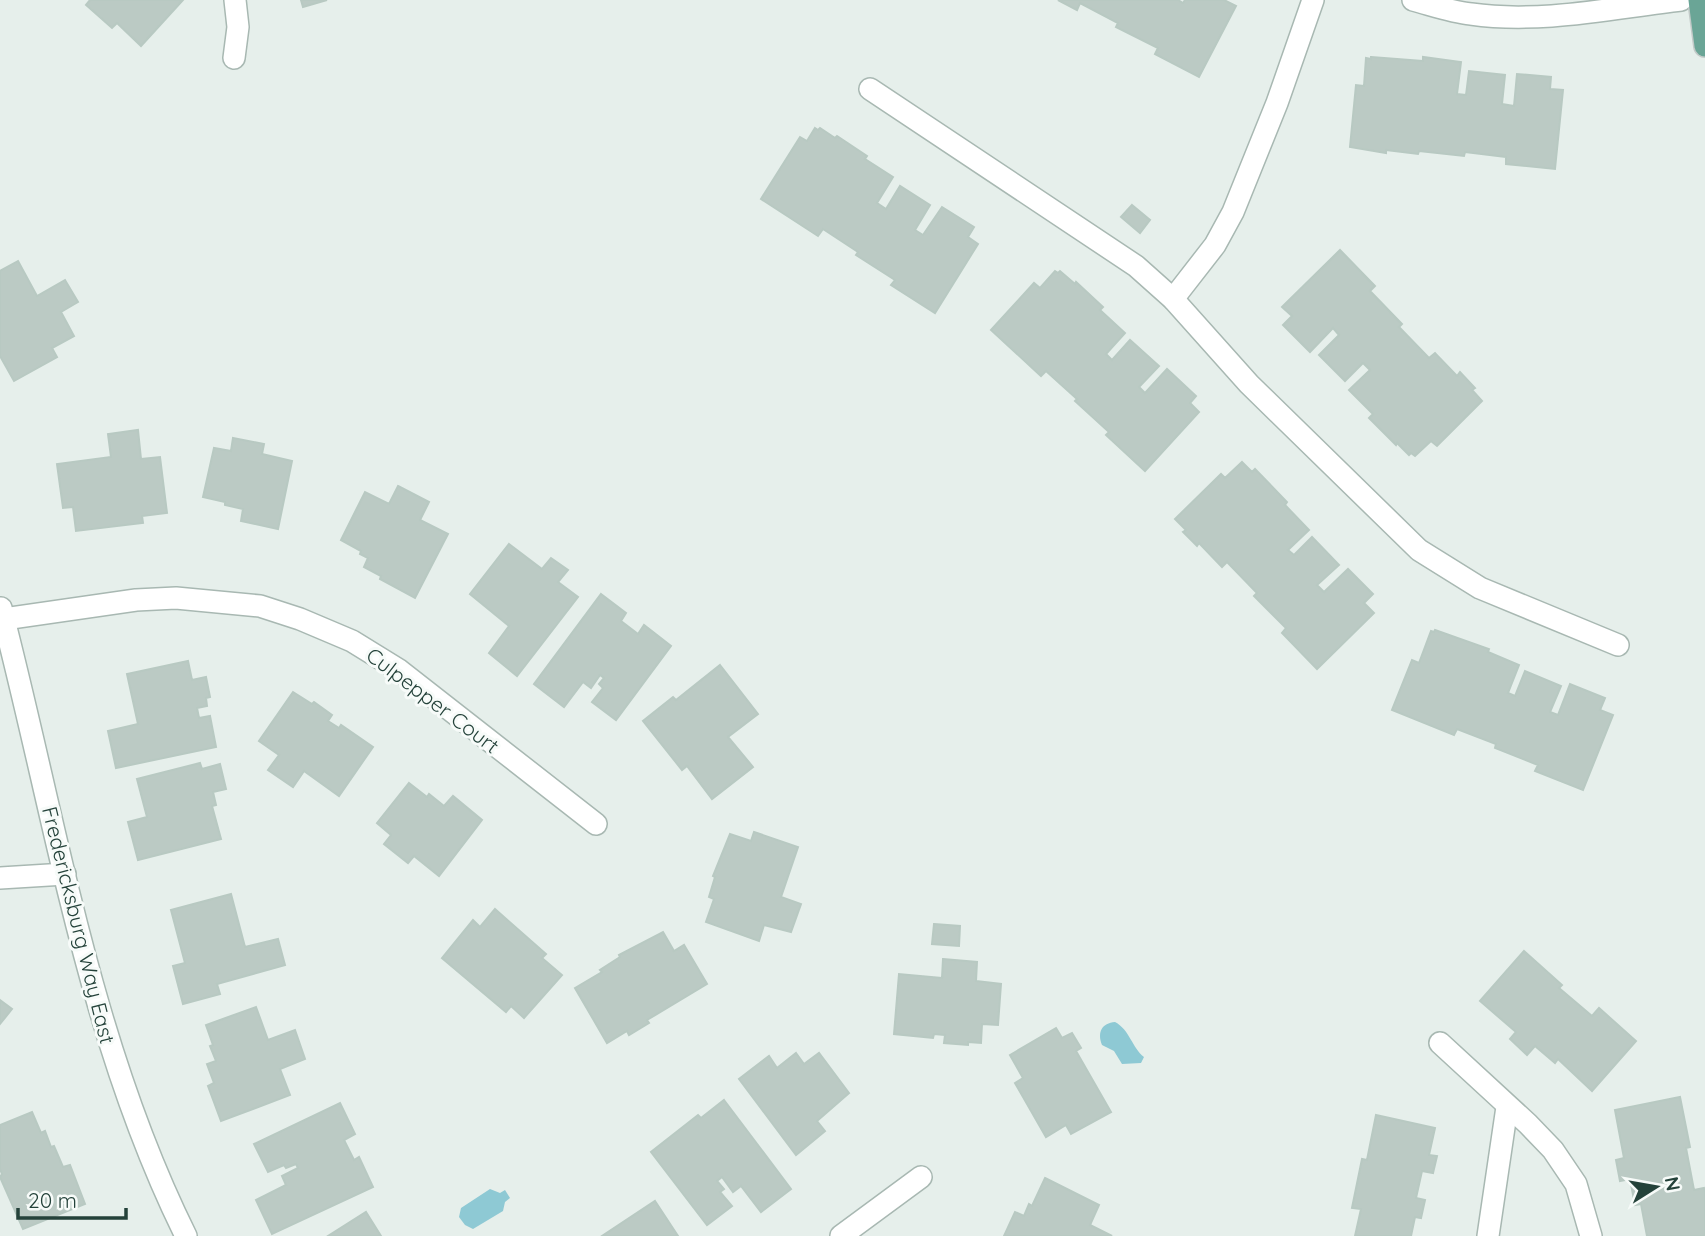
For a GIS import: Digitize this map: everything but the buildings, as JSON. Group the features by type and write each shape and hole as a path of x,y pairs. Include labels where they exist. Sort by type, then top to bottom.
{"main road":[{"path":"1699,0 1705,46"}],"street":[{"path":"234,0 238,27 234,58"},
{"path":"1173,299 1215,245 1233,212 1277,103 1313,0"},
{"path":"1413,0 1557,15 1681,0"},
{"path":"870,89 1136,266 1173,299 1250,384 1419,550 1480,587 1618,645"},
{"name":"Culpepper Court","path":"2,612 158,598 197,598 260,606 300,619 352,641 398,670 596,824"},
{"name":"Fredericksburg Way East","path":"2,612 107,1040 148,1149 187,1236"},
{"path":"0,878 65,874"},
{"path":"1440,1043 1543,1139 1573,1177 1591,1236"},
{"path":"1488,1236 1507,1107"},
{"path":"841,1236 921,1177"}],"water":[{"path":"1115,1022 1144,1057 1141,1063 1122,1064 1114,1051 1102,1045 1102,1029"},
{"path":"490,1189 500,1193 505,1190 510,1198 505,1202 503,1211 473,1229 465,1225 459,1217 461,1208"}]}
